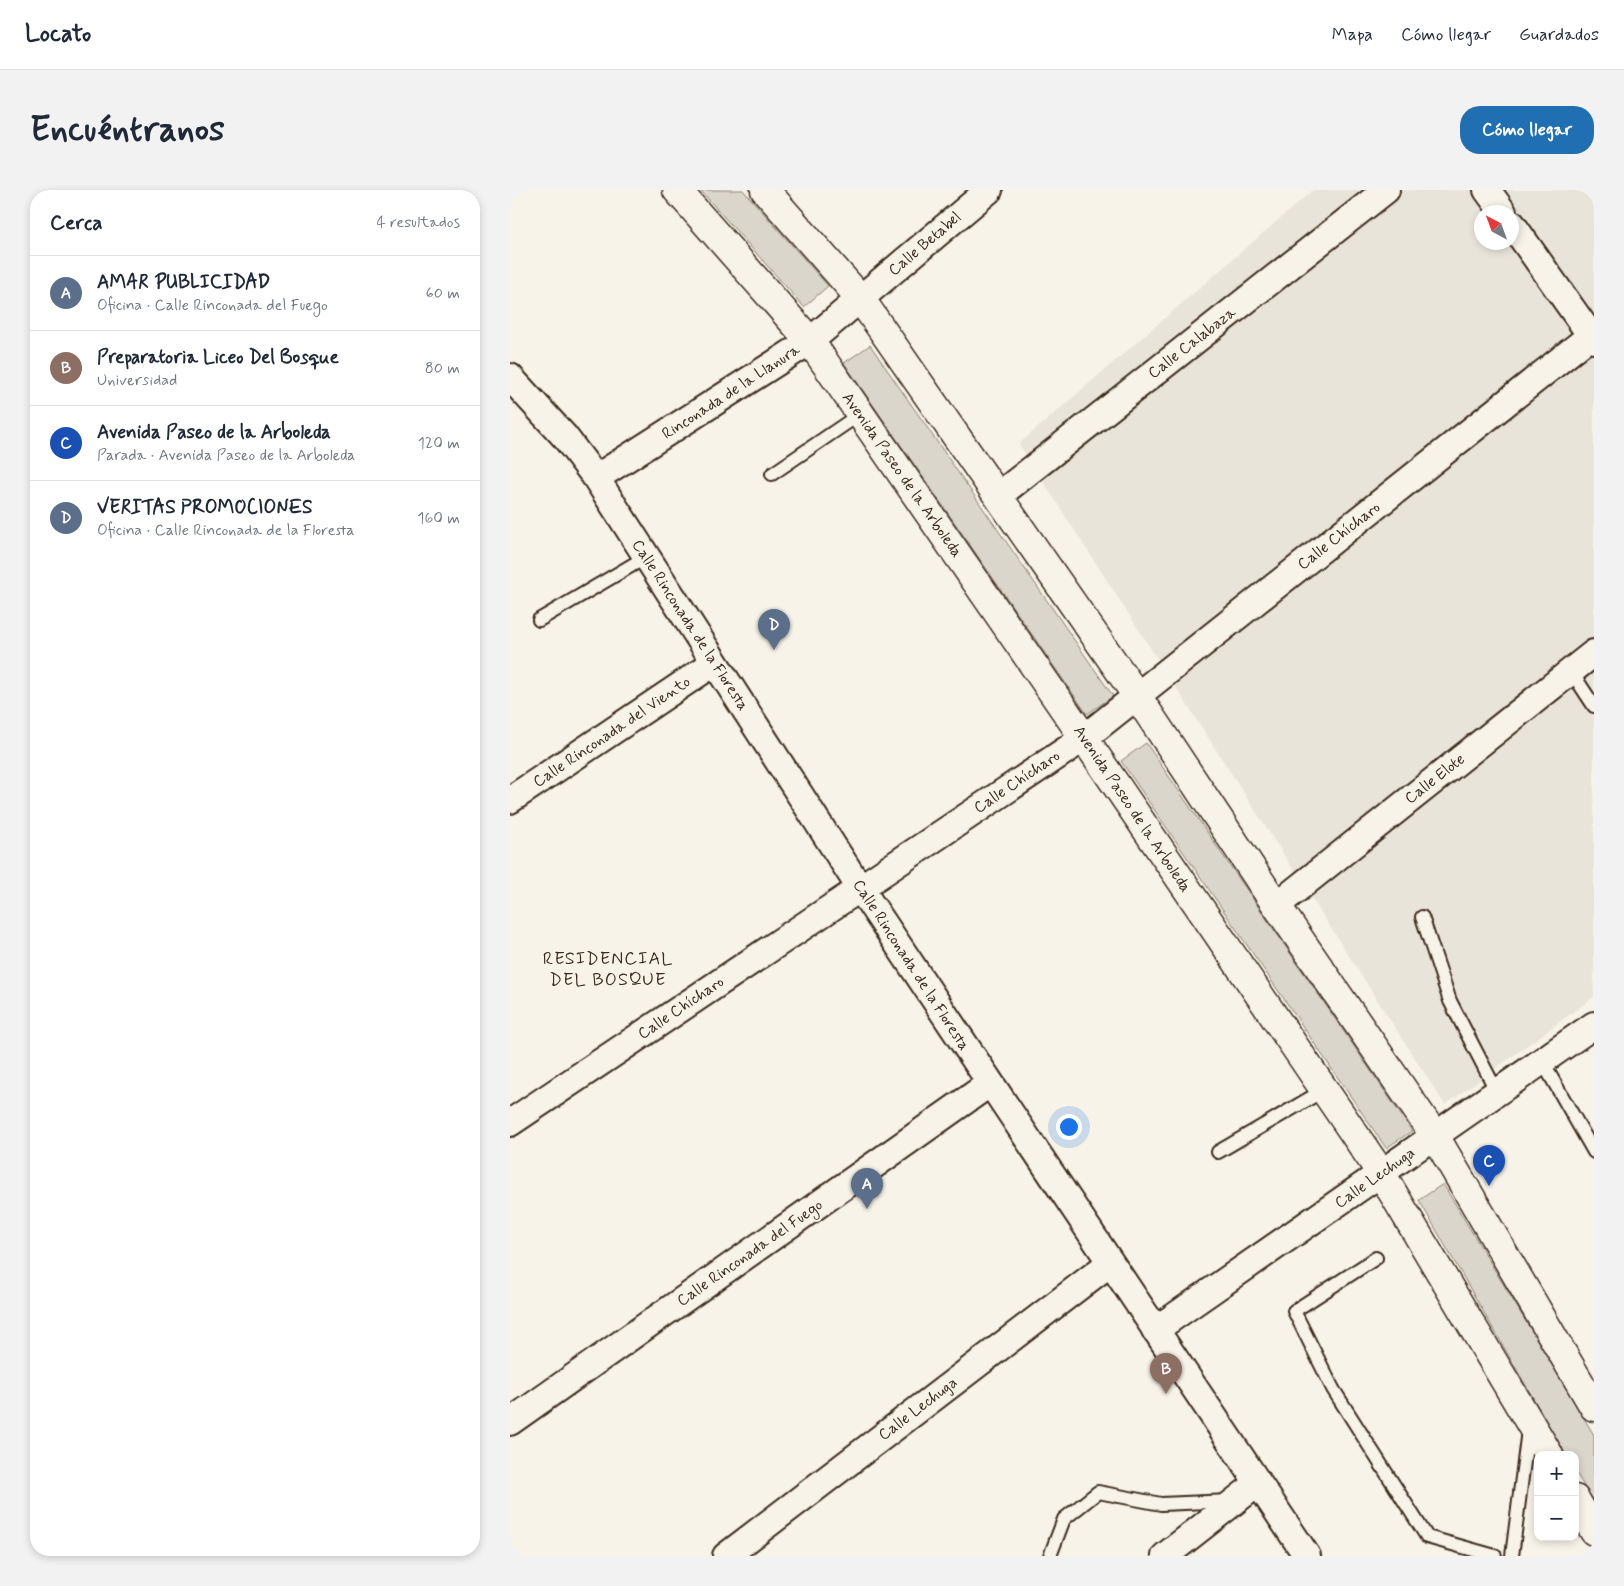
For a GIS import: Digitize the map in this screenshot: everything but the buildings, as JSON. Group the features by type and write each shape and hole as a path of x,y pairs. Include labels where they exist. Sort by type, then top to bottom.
{"street":[{"name":"Avenida Paseo de la Arboleda","path":"677,190 810,341 1084,738 1381,1173 1547,1451"},
{"path":"765,190 860,298 1137,696 1435,1136 1594,1408"},
{"name":"Calle Betabel","path":"860,298 988,190"},
{"name":"Calle Calabaza","path":"998,496 1386,190"},
{"path":"1488,190 1499,205"},
{"path":"1519,234 1593,336"},
{"name":"Rinconada de la Llanura","path":"596,478 810,341 860,298"},
{"name":"Calle Chícharo","path":"510,1123 1084,738 1593,336"},
{"name":"Calle Rinconada de la Floresta","path":"510,378 560,431 596,478 714,663 989,1084 1307,1556"},
{"name":"Calle Elote","path":"1277,905 1594,653"},
{"name":"Calle Rinconada del Viento","path":"510,800 714,663"},
{"name":"Calle Lechuga","path":"1155,1330 1594,1025"},
{"name":"Calle Rinconada del Fuego","path":"510,1422 989,1084"},
{"name":"Calle Lechuga","path":"726,1556 1110,1263"},
{"path":"1165,1556 1258,1482"},
{"path":"1579,1506 1594,1531"}],"lane":[{"path":"772,474 860,414"},
{"path":"539,620 646,556"},
{"path":"1571,672 1594,706"},
{"path":"1422,917 1450,1001 1497,1092"},
{"path":"1542,1061 1594,1152"},
{"path":"1218,1152 1324,1090"},
{"path":"1376,1258 1294,1311 1333,1389 1427,1538 1495,1556"},
{"path":"1512,1556 1529,1422"},
{"path":"1050,1556 1064,1519 1098,1492 1161,1504 1235,1501"}],"shaded area":[{"path":"700,190 743,190 828,286 804,307"},
{"path":"1313,190 1594,190 1594,997 1445,1105 1019,444"},
{"path":"870,345 1113,696 1087,714 844,363"},
{"path":"1146,743 1412,1131 1386,1148 1121,761"},
{"path":"1443,1184 1594,1435 1594,1503 1579,1478 1579,1451 1564,1451 1419,1200"}],"place":[{"name":"VERITAS PROMOCIONES","path":"774,650"},
{"name":"Avenida Paseo de la Arboleda","path":"1489,1186"},
{"name":"AMAR PUBLICIDAD","path":"867,1209"},
{"name":"Preparatoria Liceo Del Bosque","path":"1166,1394"}],"district":[{"name":"RESIDENCIAL DEL BOSQUE","path":"608,970"}]}
